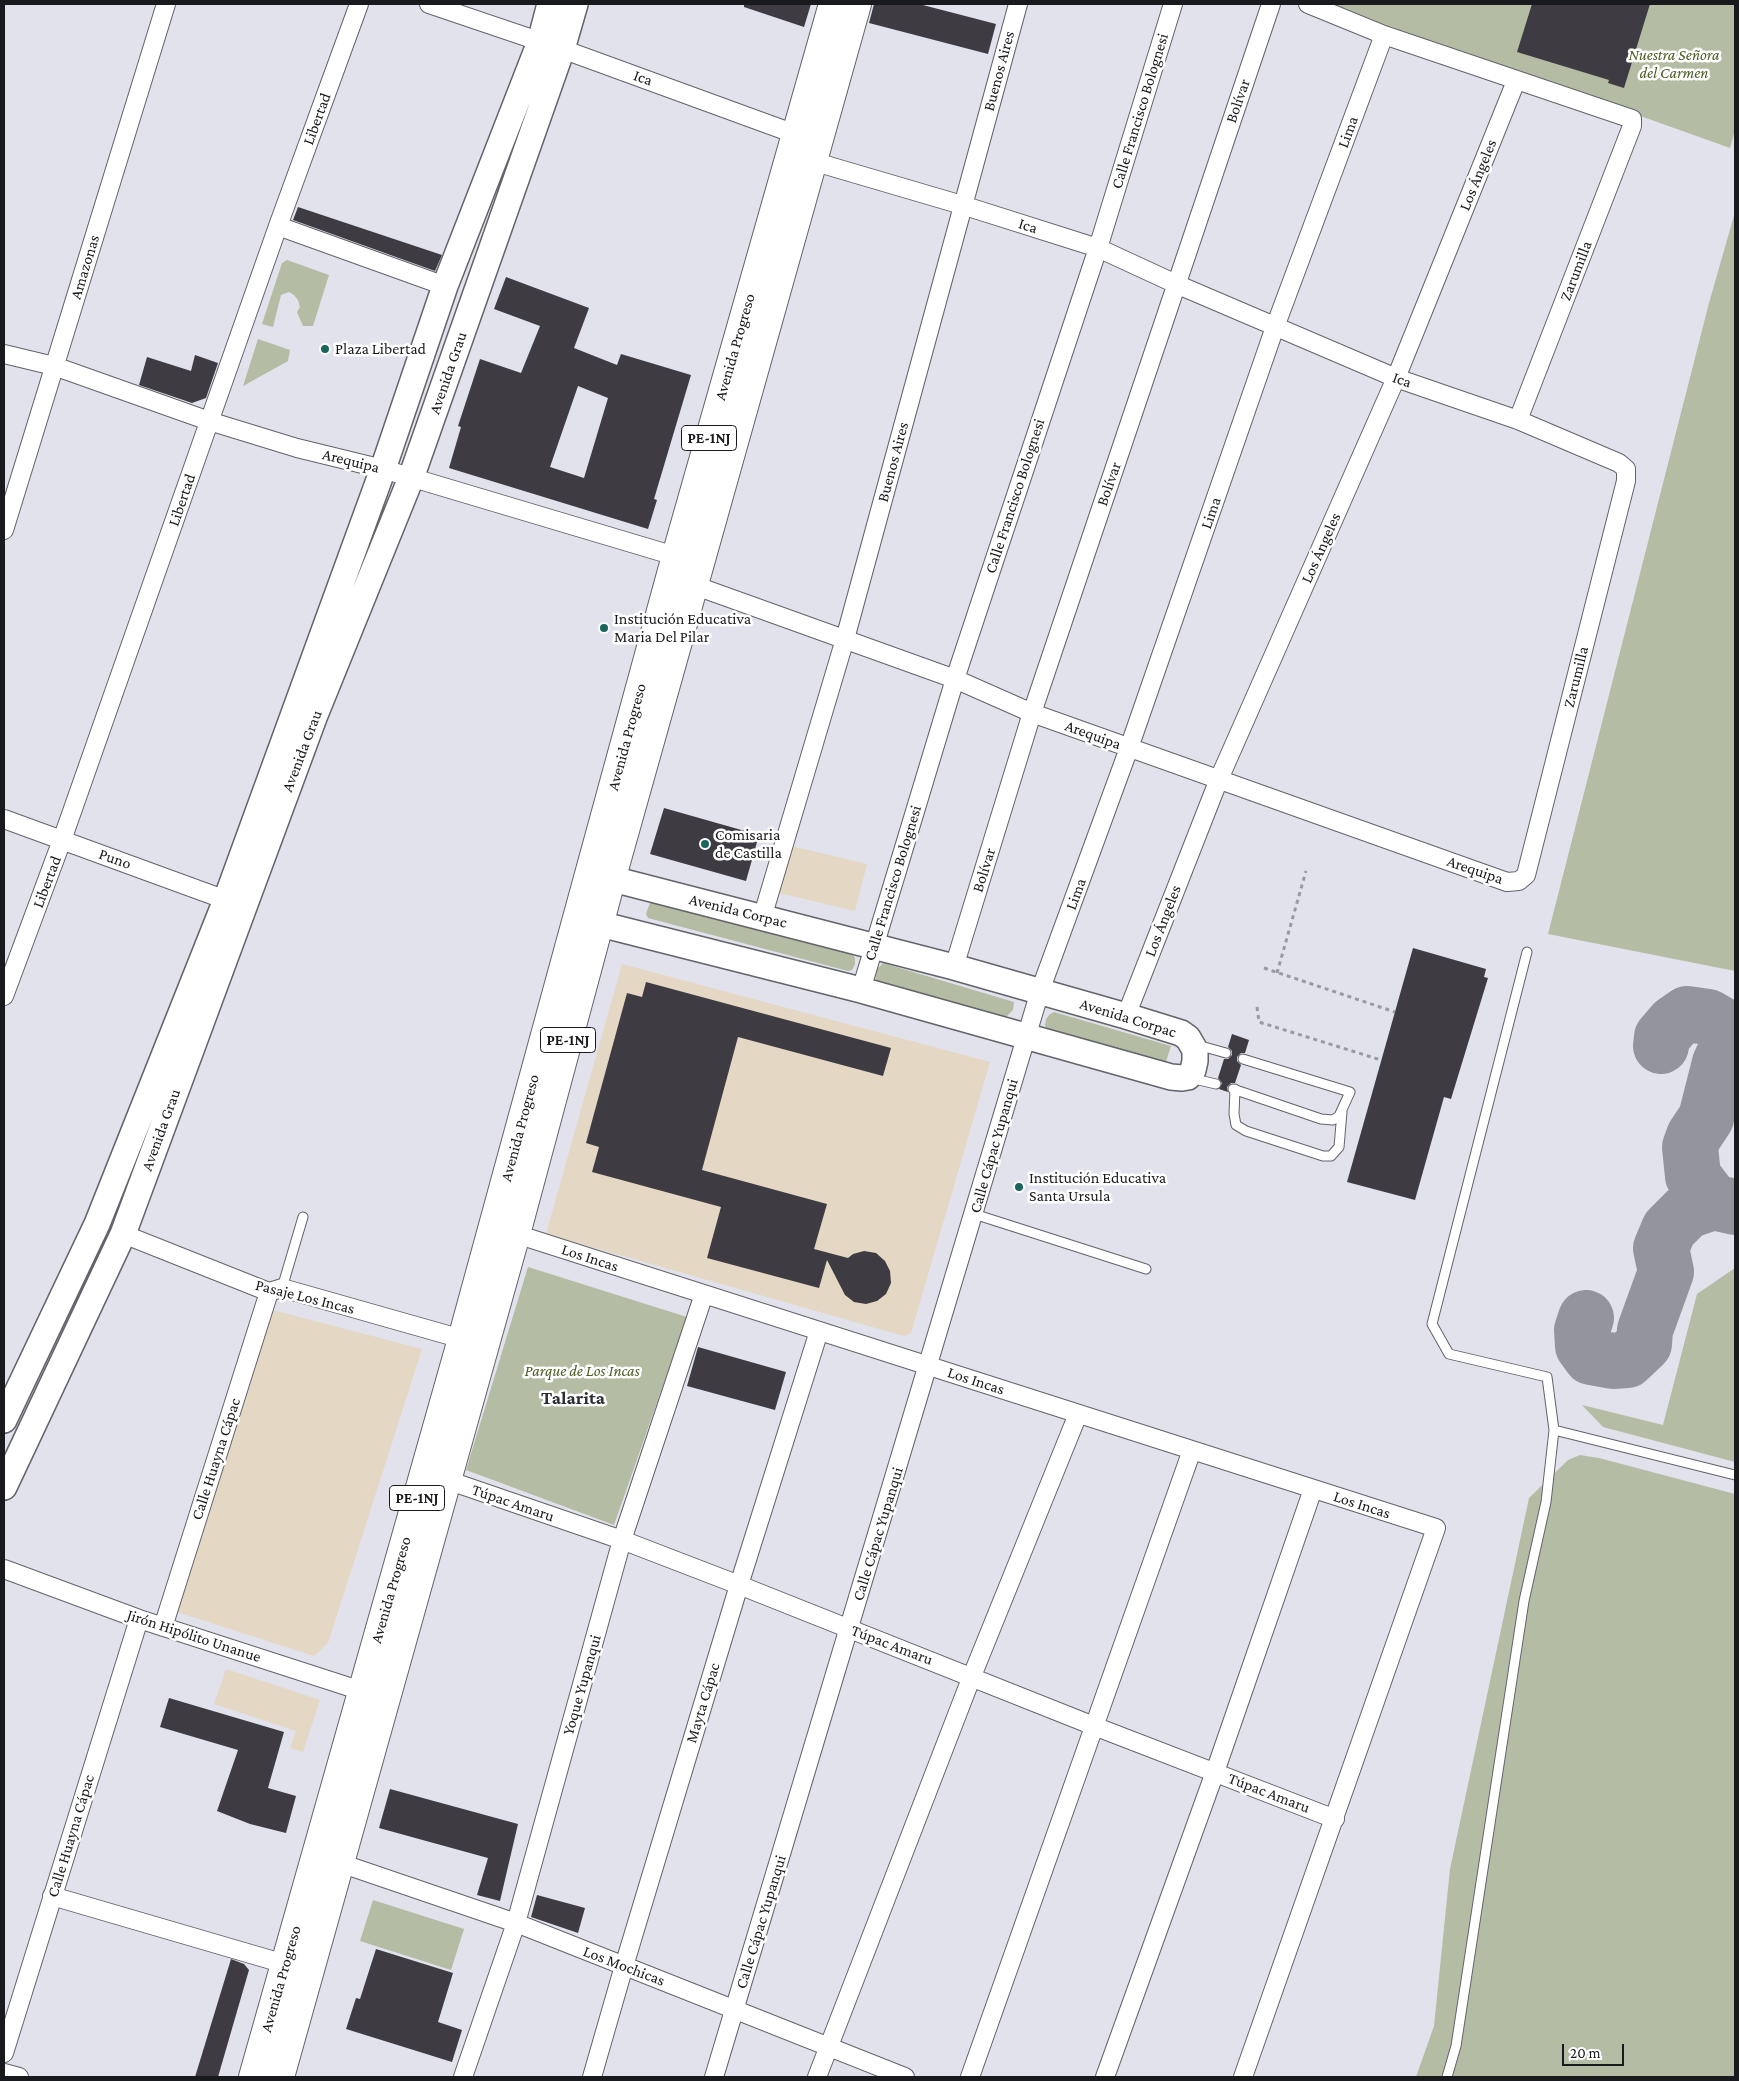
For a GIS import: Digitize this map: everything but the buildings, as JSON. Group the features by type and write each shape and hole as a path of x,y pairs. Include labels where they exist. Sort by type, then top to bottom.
{"main road":[{"name":"Avenida Progreso","path":"686,571 795,134 833,4"},
{"name":"Avenida Progreso","path":"280,2077 340,1863 374,1695 462,1339 588,921 686,571 812,161 857,4"},
{"name":"Avenida Progreso","path":"253,2077 285,1964 447,1480 516,1234 588,921"}],"street":[{"name":"Amazonas","path":"4,530 166,4"},
{"name":"Libertad","path":"4,996 62,840 278,226 359,4"},
{"name":"Ica","path":"429,4 795,134"},
{"name":"Avenida Grau","path":"4,1487 123,1234 315,715 411,478 551,46 550,4"},
{"name":"Avenida Grau","path":"4,1420 97,1224 226,900 383,469 445,286 551,46 575,4"},
{"name":"Buenos Aires","path":"762,918 845,639 1018,4"},
{"name":"Calle Francisco Bolognesi","path":"861,990 954,680 1098,248 1173,4"},
{"name":"Bolívar","path":"954,967 1032,713 1272,4"},
{"path":"1308,4 1384,35 1516,80"},
{"name":"Lima","path":"1040,991 1129,748 1275,327 1384,35"},
{"name":"Zarumilla","path":"1516,80 1632,119 1633,123 1518,420"},
{"name":"Los Ángeles","path":"1126,1016 1219,779 1396,378 1516,80"},
{"path":"795,134 812,161"},
{"name":"Ica","path":"812,161 962,205 1098,248 1176,284 1396,378 1518,420 1619,463 1626,469"},
{"path":"278,226 445,286"},
{"name":"Arequipa","path":"4,354 54,366 209,422 297,448 383,469 686,571 845,639 954,680 1032,713 1507,882 1519,881"},
{"name":"Zarumilla","path":"1519,881 1526,875 1531,856 1626,481 1626,469"},
{"name":"Puno","path":"4,819 226,900"},
{"name":"Avenida Corpac","path":"601,876 954,967 1126,1016 1181,1034 1193,1044 1196,1061 1188,1077"},
{"path":"588,921 861,990 1171,1077 1188,1077"},
{"name":"Calle Cápac Yupanqui","path":"714,2077 929,1366 1040,991"},
{"name":"Pasaje Los Incas","path":"123,1234 276,1290 462,1339"},
{"name":"Los Incas","path":"516,1234 1436,1528 1335,1818"},
{"name":"Calle Huayna Cápac","path":"163,1627 276,1290"},
{"name":"Yoque Yupanqui","path":"463,2077 516,1923 622,1540 704,1294"},
{"name":"Mayta Cápac","path":"592,2077 739,1585 819,1331"},
{"path":"816,2077 972,1676 1078,1414"},
{"path":"970,2077 1192,1450"},
{"name":"Túpac Amaru","path":"447,1480 622,1540 972,1676 1094,1726 1335,1818"},
{"path":"1105,2077 1215,1772 1313,1489"},
{"name":"Jirón Hipólito Unanue","path":"4,1569 139,1619 374,1695"},
{"name":"Calle Huayna Cápac","path":"4,2053 139,1619"},
{"path":"1243,2077 1335,1818"},
{"name":"Los Mochicas","path":"340,1863 516,1923 905,2077"},
{"path":"52,1896 285,1964"},
{"path":"4,2073 19,2077"}],"lane":[{"path":"1447,2077 1456,2046 1524,1601 1546,1502 1554,1430 1547,1377 1449,1354 1432,1324 1527,952"},
{"path":"1193,1044 1226,1054"},
{"path":"1243,1059 1350,1092 1342,1112 1339,1147 1331,1156 1323,1156 1246,1131 1236,1125 1234,1089 1321,1119 1333,1120 1342,1112"},
{"path":"1188,1077 1216,1084"},
{"path":"974,1214 1146,1270"},
{"path":"276,1290 303,1217"},
{"path":"1554,1430 1735,1475"}],"path":[{"path":"1276,973 1306,871"},
{"path":"1264,968 1395,1012"},
{"path":"1257,1007 1259,1022 1381,1060"}],"shaded area":[{"path":"787,845 867,864 855,911 775,892"},
{"path":"622,964 990,1062 911,1333 904,1336 546,1234"},
{"path":"269,1309 422,1349 328,1643 314,1656 174,1611"},
{"path":"226,1669 320,1700 303,1752 290,1748 296,1731 214,1704"}],"green space":[{"name":"Nuestra Señora del Carmen","path":"1327,4 1735,4 1735,130 1730,148"},
{"path":"1735,212 1735,971 1548,934 1709,303"},
{"path":"287,260 329,275 313,326 303,326 297,312 300,307 298,300 289,292 281,295 273,327 262,324 282,263"},
{"path":"258,339 290,350 288,361 243,386"},
{"path":"654,901 853,955 855,964 852,970 848,971 648,918 646,914 648,908 650,903"},
{"path":"883,963 1014,1002 1013,1010 1006,1017 879,982 876,980 875,975 877,969"},
{"path":"1054,1012 1171,1046 1165,1065 1048,1030 1045,1026 1046,1019"},
{"name":"Parque de Los Incas","path":"528,1267 687,1317 614,1525 466,1470"},
{"path":"1735,1268 1735,1462 1603,1427 1582,1405 1663,1425 1697,1294"},
{"path":"1580,1455 1599,1458 1735,1494 1735,2077 1416,2077 1434,2026 1450,1869 1529,1498 1568,1460"},
{"path":"373,1900 464,1929 451,1970 360,1941"}],"taxiway":[{"path":"1661,1046 1662,1037 1674,1023 1687,1014 1708,1017 1720,1024 1726,1032 1726,1050 1720,1063 1706,1118 1694,1136 1690,1147 1693,1176 1713,1202"},
{"path":"1586,1318 1582,1330 1583,1346 1591,1357 1613,1361 1627,1360 1644,1344 1645,1330 1666,1272 1661,1248 1669,1229 1687,1211 1713,1202 1735,1207"}],"place":[{"name":"Plaza Libertad","path":"325,349"},
{"name":"Institución Educativa Maria Del Pilar","path":"604,628"},
{"name":"Comisaria de Castilla","path":"705,844"},
{"name":"Institución Educativa Santa Ursula","path":"1019,1187"}],"district":[{"name":"Talarita","path":"573,1398"}]}
